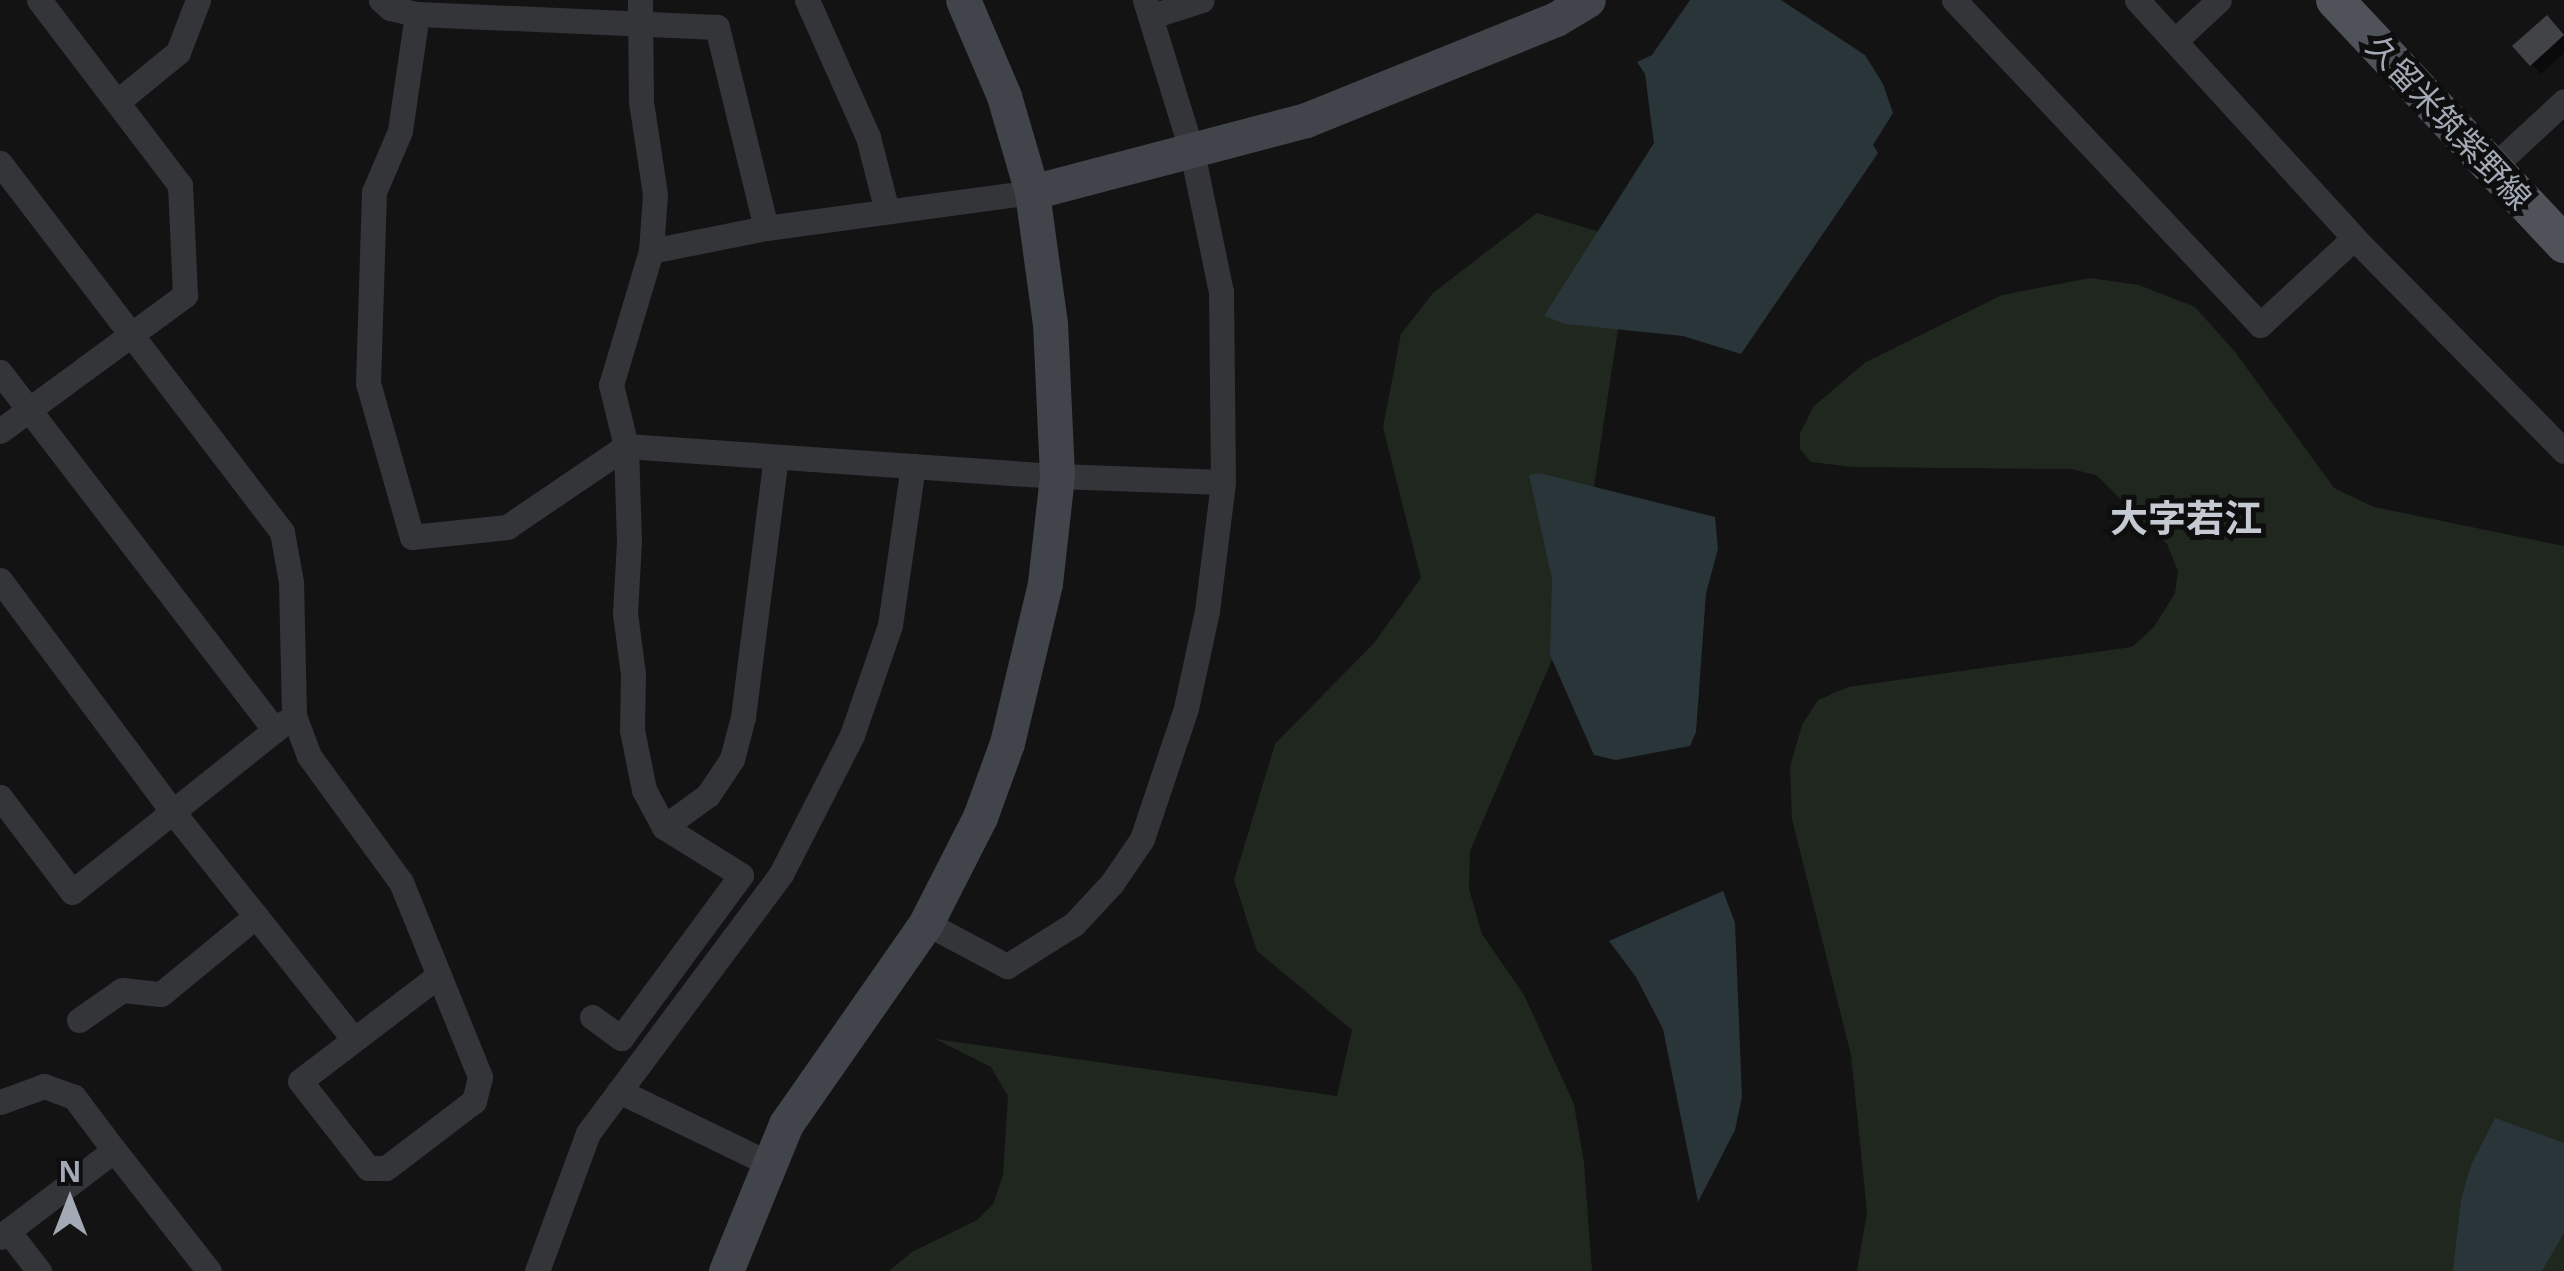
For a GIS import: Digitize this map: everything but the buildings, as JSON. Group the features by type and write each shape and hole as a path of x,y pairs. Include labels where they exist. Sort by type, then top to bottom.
{"main road":[{"name":"久留米筑紫野線","path":"2334,0 2564,244"}],"street":[{"path":"0,431 185,295 180,185 39,0"},
{"path":"117,102 178,52 198,0"},
{"path":"381,0 390,8 418,14 639,12 717,27 766,228"},
{"path":"807,0 868,138 887,211"},
{"path":"726,1271 786,1124 926,923 980,817 1007,743 1044,583 1057,476 1050,324 1032,192 1004,96 963,0"},
{"path":"926,923 1007,966 1074,924 1132,853 1160,790 1186,708 1206,611 1223,482 1222,292 1192,152 1148,8 1202,0"},
{"path":"651,251 766,228 1032,192 1192,152 1306,120 1551,10 1588,0"},
{"path":"1954,0 2260,325 2354,238"},
{"path":"2137,0 2354,238 2564,451"},
{"path":"2177,40 2219,0"},
{"path":"592,1017 621,1038 741,875 664,826 644,790 632,730 633,674 625,613 629,542 626,446 612,385 651,251 656,194 641,101 639,12"},
{"path":"418,14 400,131 374,192 368,383 412,537 507,527 626,446 1057,476 1223,482"},
{"path":"2492,168 2564,101"},
{"path":"0,163 282,532 290,582 284,722 72,892 0,797"},
{"path":"0,372 284,722 401,882 480,1077 474,1100 386,1168 368,1168 300,1081 438,976"},
{"path":"664,826 708,795 732,758 743,718 776,456"},
{"path":"538,1271 588,1132 781,874 852,734 890,624 914,466"},
{"path":"0,580 174,812 353,1038"},
{"path":"79,1020 122,990 161,994 256,916"},
{"path":"0,1102 44,1086 74,1097 209,1271"},
{"path":"619,1092 770,1164"},
{"path":"39,1271 4,1234 114,1150"}],"shaded area":[{"path":"1690,0 1781,0 1865,55 1883,84 1893,113 1873,145 1878,153 1741,354 1683,336 1565,324 1544,316 1654,143 1645,74 1637,62 1652,55"},
{"path":"1537,213 1613,236 1623,297 1576,604 1470,851 1469,889 1482,934 1524,995 1574,1104 1584,1163 1592,1271 889,1271 912,1252 977,1220 993,1204 1003,1175 1008,1096 991,1067 935,1039 1337,1096 1352,1030 1257,951 1234,880 1275,744 1374,643 1421,578 1383,427 1401,334 1433,293"},
{"path":"2090,278 2139,285 2195,307 2235,352 2334,488 2374,507 2564,546 2564,1271 1857,1271 1867,1212 1851,1055 1792,819 1790,767 1802,725 1818,700 1848,687 2132,647 2154,627 2175,593 2178,571 2167,544 2096,475 2071,469 1853,467 1811,462 1800,449 1800,433 1814,406 1866,362 2002,295"},
{"path":"1539,473 1715,517 1718,549 1706,593 1696,732 1690,746 1616,760 1594,755 1550,655 1552,579 1529,475"},
{"path":"1723,891 1735,923 1742,1097 1735,1130 1698,1202 1663,1029 1636,977 1609,941"},
{"path":"2495,1118 2564,1143 2564,1233 2542,1271 2453,1271 2461,1200 2471,1165"}],"district":[{"name":"大字若江","path":"2186,518"}]}
